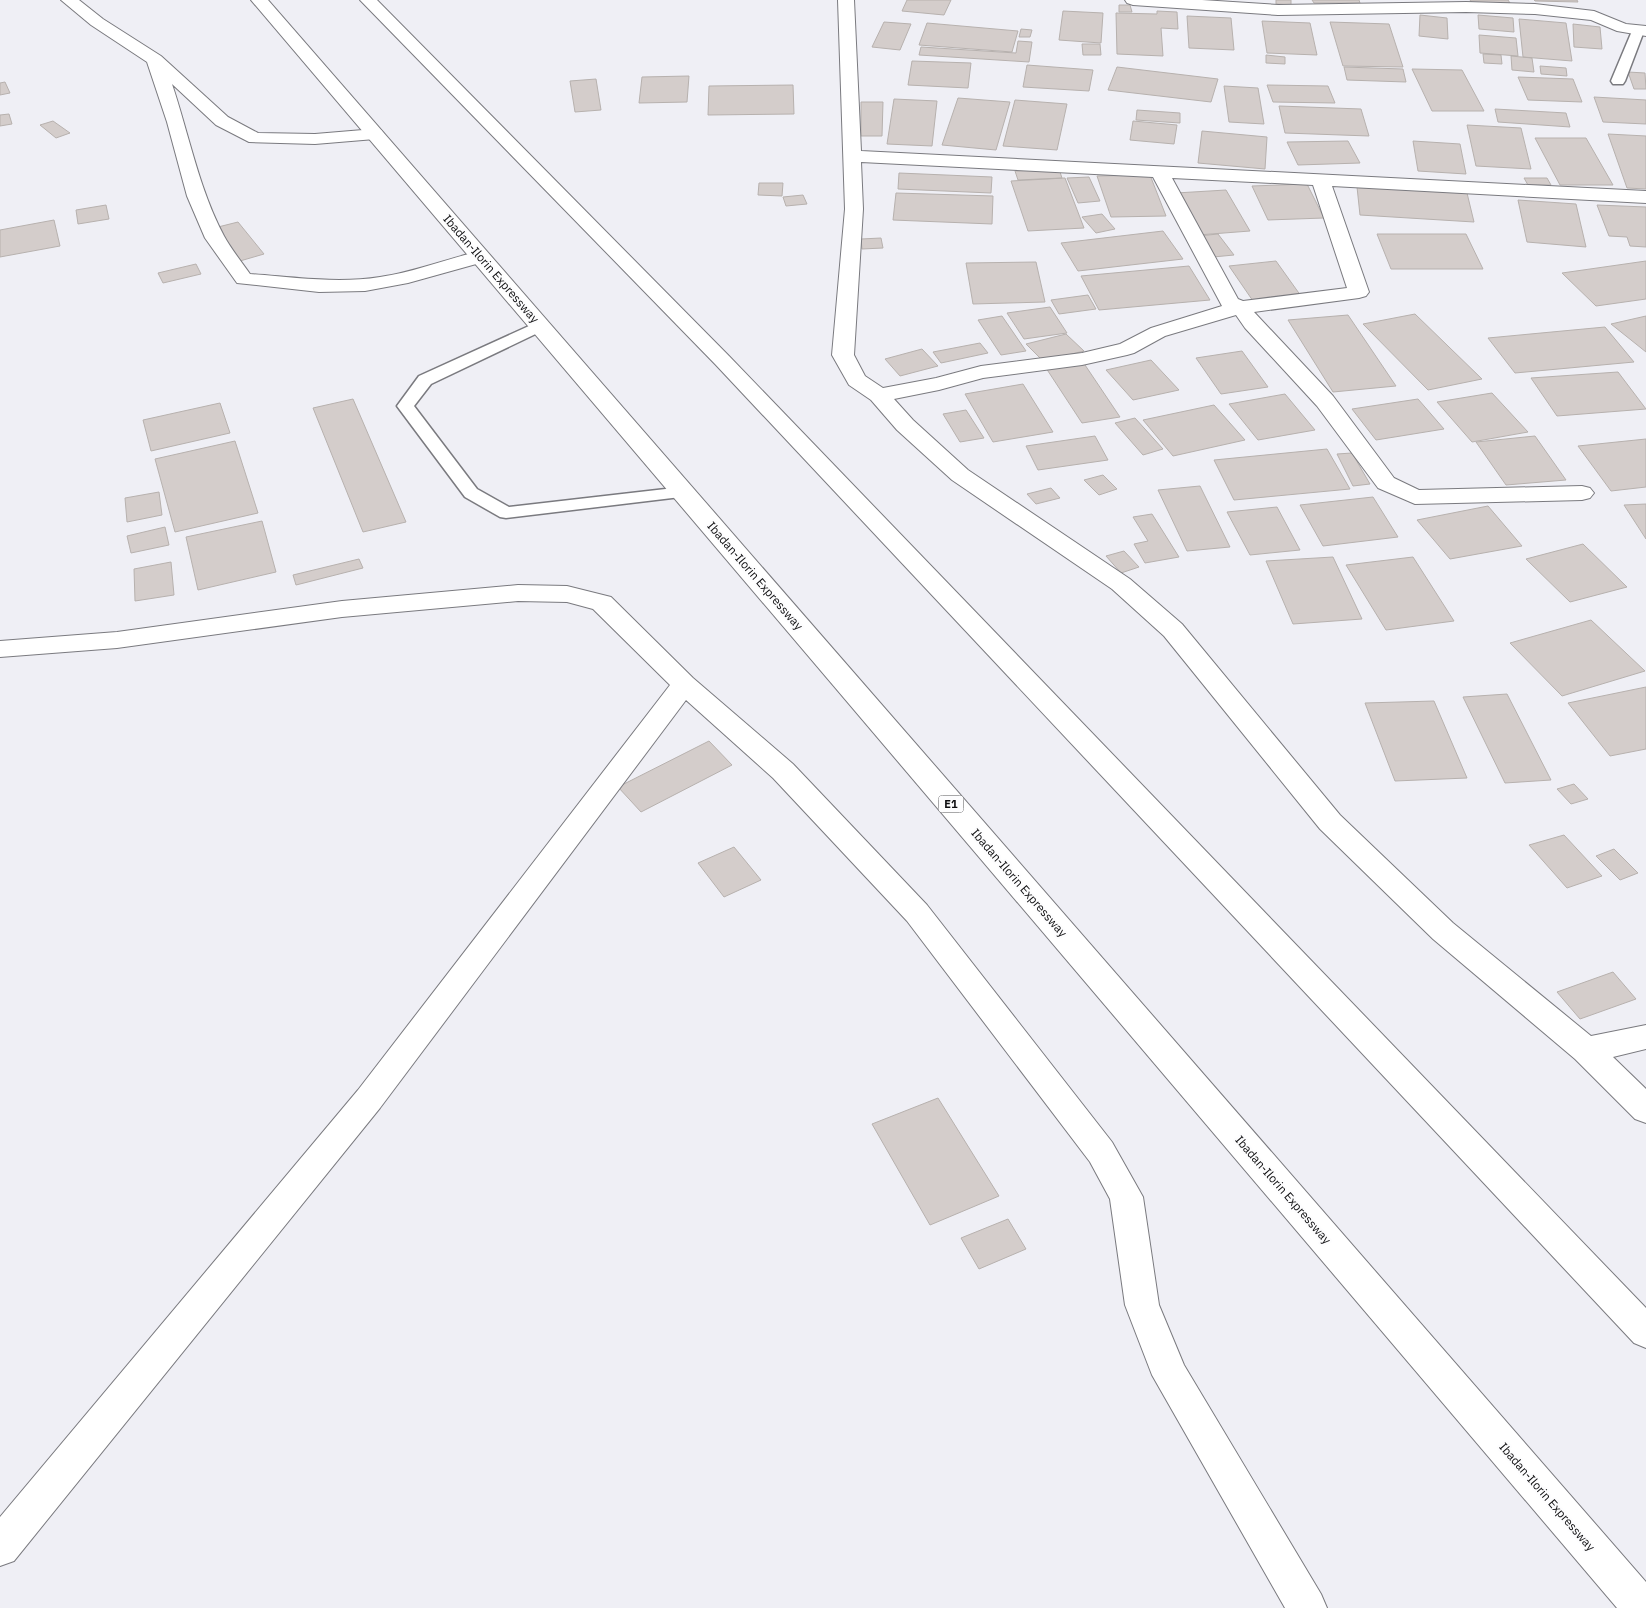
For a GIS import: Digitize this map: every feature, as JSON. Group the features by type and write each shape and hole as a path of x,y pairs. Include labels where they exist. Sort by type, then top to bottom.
{"main road":[{"path":"69,0 97,22 155,60 222,120 255,138 315,138 375,134"},
{"name":"Ibadan-Ilorin Expressway","path":"259,0 1642,1608"},
{"path":"368,0 722,360 1646,1332"},
{"path":"846,0 854,208 844,354 857,380 879,395 905,425 960,475 1121,584 1173,630 1330,822 1443,932 1586,1050 1646,1110"},
{"path":"1133,0 1221,3 1278,10 1466,7 1535,8 1594,16 1623,28 1642,31"},
{"path":"155,60 176,122 196,196 215,238 244,278 313,284 366,285 420,274 480,257"},
{"path":"852,156 1646,196"},
{"path":"1159,171 1230,303 1241,308 1252,324 1325,401 1386,483 1415,497 1582,493"},
{"path":"879,395 939,384 981,372 1082,359 1127,349 1158,332 1241,308 1359,292 1320,179"},
{"path":"0,650 117,640 342,609 518,593 567,594 602,603 684,684 783,771 918,913 1101,1152 1126,1197 1142,1305 1170,1375 1307,1608"},
{"path":"0,1547 369,1099 684,684"},
{"path":"1586,1050 1646,1037"}],"lane":[{"path":"1618,81 1642,31"},
{"path":"540,326 426,380 405,406 471,493 506,513 683,492"}],"building":[{"path":"907,0 951,0 944,15 902,11"},
{"path":"1276,0 1291,0 1291,5 1276,4"},
{"path":"1312,0 1359,0 1360,3 1314,3"},
{"path":"1470,0 1508,0 1510,3 1472,3"},
{"path":"1577,0 1578,2 1535,1"},
{"path":"1119,5 1130,5 1132,12 1119,12"},
{"path":"1063,11 1103,13 1101,43 1059,40"},
{"path":"1157,11 1177,12 1178,29 1161,28 1163,56 1117,54 1116,13 1157,14"},
{"path":"1420,15 1447,18 1448,39 1419,36"},
{"path":"1478,15 1513,18 1514,32 1479,29"},
{"path":"1187,16 1231,18 1234,50 1189,48"},
{"path":"1519,19 1566,23 1572,61 1523,57"},
{"path":"1262,21 1310,23 1317,55 1267,53"},
{"path":"884,22 911,24 900,50 872,47"},
{"path":"1330,22 1389,24 1403,67 1343,66"},
{"path":"927,23 1018,31 1012,52 919,45"},
{"path":"1573,24 1600,27 1602,49 1574,47"},
{"path":"1021,29 1032,30 1030,37 1019,37"},
{"path":"1479,35 1516,38 1518,56 1480,53"},
{"path":"1018,41 1032,42 1029,62 919,55 921,47 1016,53"},
{"path":"1082,44 1100,44 1101,55 1083,55"},
{"path":"1483,54 1501,55 1502,64 1484,63"},
{"path":"1266,55 1285,57 1285,64 1266,63"},
{"path":"1511,56 1532,58 1534,72 1512,70"},
{"path":"912,61 971,63 968,88 908,85"},
{"path":"1027,65 1093,70 1089,91 1023,87"},
{"path":"1540,66 1566,68 1567,76 1541,74"},
{"path":"1117,67 1218,79 1211,102 1108,90"},
{"path":"1344,67 1403,69 1406,82 1347,80"},
{"path":"1412,69 1462,70 1484,111 1432,111"},
{"path":"1628,72 1645,73 1646,89 1634,89"},
{"path":"689,76 687,102 639,103 642,77"},
{"path":"1518,77 1573,79 1582,102 1528,100"},
{"path":"596,79 601,110 575,112 570,81"},
{"path":"5,82 10,93 0,95 0,83"},
{"path":"793,85 794,114 708,115 709,86"},
{"path":"1267,85 1328,86 1335,103 1273,102"},
{"path":"1224,86 1258,88 1264,124 1229,122"},
{"path":"1594,97 1646,100 1646,124 1603,122"},
{"path":"958,98 1010,102 996,150 942,145"},
{"path":"894,99 937,101 932,146 887,144"},
{"path":"1015,100 1067,104 1057,150 1003,146"},
{"path":"861,102 883,102 882,136 861,136"},
{"path":"1279,106 1361,109 1369,136 1285,133"},
{"path":"1495,109 1566,113 1570,127 1498,122"},
{"path":"1137,110 1180,113 1180,123 1136,120"},
{"path":"9,114 12,124 0,126 0,115"},
{"path":"53,121 70,133 56,138 40,125"},
{"path":"1133,121 1177,125 1174,144 1130,140"},
{"path":"1467,125 1521,128 1531,169 1476,166"},
{"path":"1202,131 1267,137 1265,169 1198,163"},
{"path":"1608,134 1646,136 1646,189 1627,188"},
{"path":"1535,138 1586,138 1613,185 1560,185"},
{"path":"1348,141 1360,163 1298,165 1287,142"},
{"path":"1413,141 1460,144 1466,174 1418,171"},
{"path":"1059,169 1062,178 1018,180 1015,171"},
{"path":"899,173 992,177 991,193 898,189"},
{"path":"1150,175 1166,216 1111,217 1097,176"},
{"path":"1089,177 1100,201 1078,203 1067,178"},
{"path":"1065,178 1084,228 1028,231 1011,181"},
{"path":"1524,178 1547,178 1551,185 1528,185"},
{"path":"759,183 783,183 782,196 758,195"},
{"path":"1307,184 1324,218 1268,220 1252,186"},
{"path":"1357,187 1467,193 1474,222 1360,215"},
{"path":"1226,190 1250,231 1198,235 1176,193"},
{"path":"896,193 993,196 992,224 893,220"},
{"path":"803,195 807,204 786,206 783,197"},
{"path":"1518,200 1576,204 1586,247 1527,242"},
{"path":"106,205 109,219 78,224 76,210"},
{"path":"1597,205 1646,207 1646,247 1630,246 1627,237 1609,236"},
{"path":"1102,214 1115,229 1096,233 1082,217"},
{"path":"54,220 60,246 0,257 0,230"},
{"path":"238,222 264,254 240,261 214,228"},
{"path":"1163,231 1183,259 1078,271 1061,243"},
{"path":"1218,234 1234,255 1213,257 1198,236"},
{"path":"1377,234 1466,234 1483,269 1391,269"},
{"path":"881,238 883,248 862,249 861,239"},
{"path":"1276,261 1301,296 1253,301 1229,266"},
{"path":"1646,261 1646,299 1596,306 1562,273"},
{"path":"1036,262 1045,302 973,304 966,263"},
{"path":"196,264 201,274 163,283 158,273"},
{"path":"1189,266 1210,300 1099,310 1081,276"},
{"path":"1088,295 1096,309 1059,314 1051,300"},
{"path":"1050,307 1067,333 1024,339 1007,313"},
{"path":"1415,314 1482,379 1428,390 1363,324"},
{"path":"1348,315 1396,386 1333,392 1288,320"},
{"path":"1002,316 1026,351 1001,355 978,320"},
{"path":"1646,316 1646,352 1611,324"},
{"path":"1605,327 1634,362 1515,373 1488,338"},
{"path":"1066,334 1084,351 1043,361 1026,344"},
{"path":"980,343 988,353 941,363 933,352"},
{"path":"922,349 938,366 900,376 885,359"},
{"path":"1242,351 1268,387 1221,394 1196,358"},
{"path":"1151,360 1179,390 1133,400 1106,370"},
{"path":"1083,362 1120,417 1082,423 1046,368"},
{"path":"1618,372 1646,409 1557,416 1531,378"},
{"path":"1023,384 1053,432 993,442 965,394"},
{"path":"1492,393 1528,432 1472,442 1437,402"},
{"path":"1285,394 1315,430 1258,440 1229,404"},
{"path":"353,399 406,522 363,532 313,408"},
{"path":"1418,399 1444,429 1376,440 1352,409"},
{"path":"220,403 230,433 151,451 143,420"},
{"path":"1214,405 1245,440 1173,456 1143,420"},
{"path":"966,410 984,438 960,442 943,414"},
{"path":"1135,418 1163,449 1143,455 1115,423"},
{"path":"1095,436 1108,460 1038,470 1026,446"},
{"path":"1535,436 1566,480 1506,485 1476,442"},
{"path":"1646,439 1646,487 1611,491 1578,446"},
{"path":"235,441 258,513 175,532 155,459"},
{"path":"1327,449 1350,489 1234,500 1214,460"},
{"path":"1352,453 1370,484 1353,486 1337,454"},
{"path":"1103,475 1117,489 1099,495 1084,480"},
{"path":"1200,486 1230,547 1187,551 1158,490"},
{"path":"1051,488 1060,498 1036,504 1027,494"},
{"path":"159,492 162,515 127,522 125,498"},
{"path":"1373,497 1398,537 1323,546 1300,505"},
{"path":"1646,504 1646,539 1624,505"},
{"path":"1488,506 1522,546 1450,559 1417,520"},
{"path":"1277,507 1300,550 1250,555 1227,512"},
{"path":"1152,514 1179,557 1145,563 1134,544 1148,541 1133,517"},
{"path":"262,521 276,572 198,590 186,537"},
{"path":"165,527 169,545 131,553 127,536"},
{"path":"1583,544 1627,587 1570,602 1526,559"},
{"path":"1124,551 1139,567 1121,573 1106,556"},
{"path":"1333,557 1362,619 1293,624 1266,561"},
{"path":"1413,557 1454,621 1386,630 1346,565"},
{"path":"359,559 363,568 296,585 293,575"},
{"path":"171,562 174,595 135,601 134,569"},
{"path":"1591,620 1645,671 1562,696 1510,643"},
{"path":"1646,687 1646,749 1610,756 1568,703"},
{"path":"1507,694 1551,780 1505,783 1463,697"},
{"path":"1434,701 1467,778 1395,781 1365,703"},
{"path":"709,741 732,765 641,812 618,787"},
{"path":"1574,784 1588,799 1571,804 1557,789"},
{"path":"1564,835 1602,876 1567,888 1529,845"},
{"path":"734,847 761,880 724,897 698,863"},
{"path":"1614,849 1638,873 1620,880 1596,856"},
{"path":"1613,972 1636,999 1580,1019 1557,992"},
{"path":"938,1098 999,1196 930,1225 872,1124"},
{"path":"1008,1219 1026,1249 979,1269 961,1238"}]}
